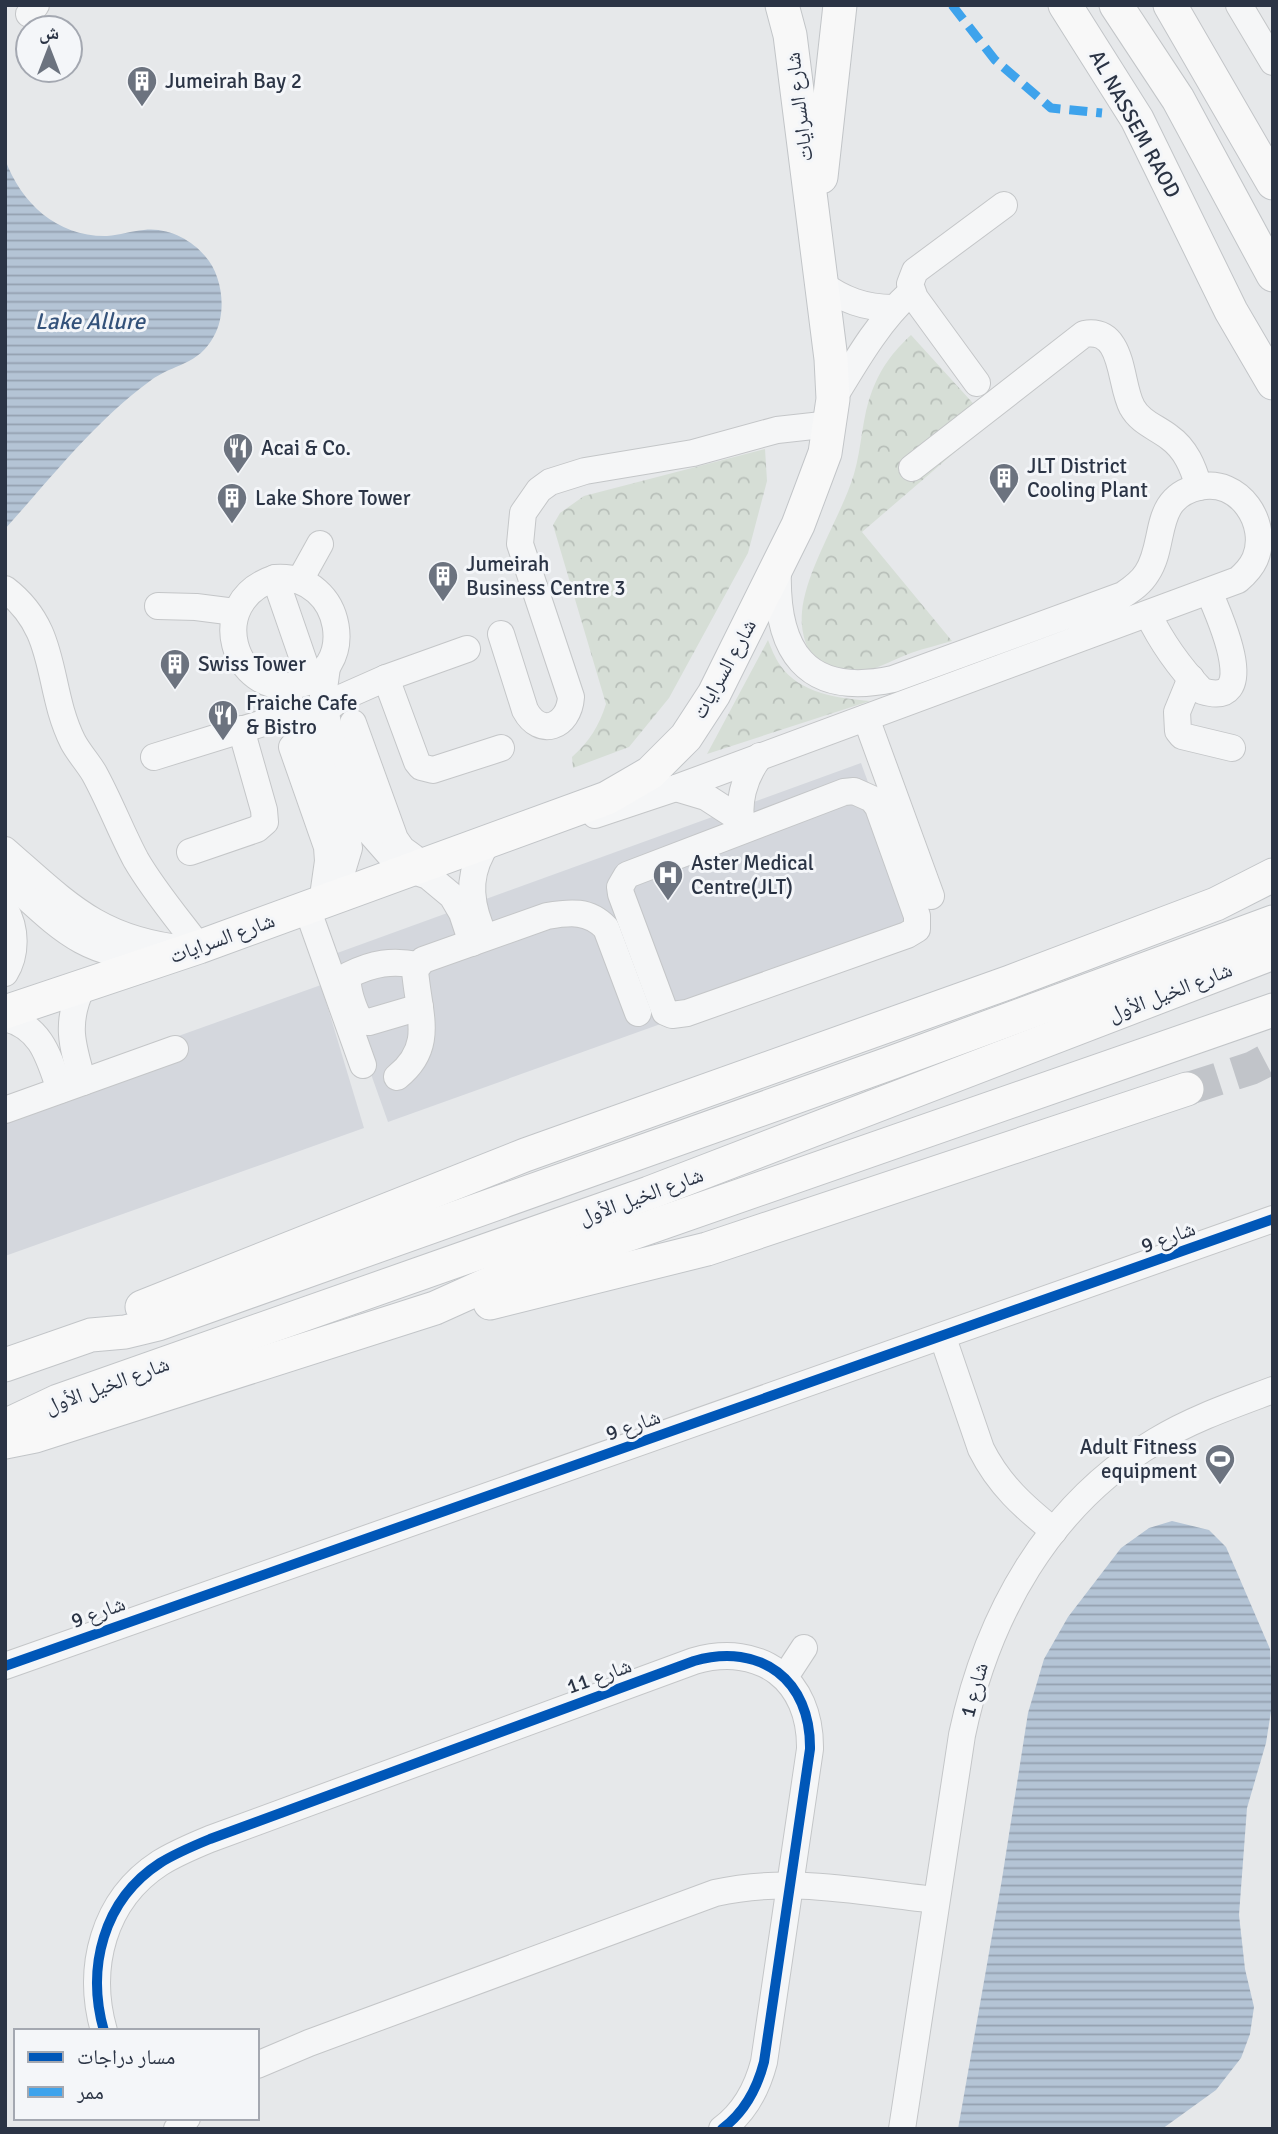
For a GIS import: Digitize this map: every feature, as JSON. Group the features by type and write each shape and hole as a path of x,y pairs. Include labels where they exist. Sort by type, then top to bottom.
{"main road":[{"name":"شارع السرايات","path":"5,1012 184,952 607,798 650,773 686,737 714,694 798,525 825,453 832,411 828,332 790,35 782,5"},
{"path":"819,271 819,200 840,5"},
{"name":"AL NASSEM RAOD","path":"1065,5 1137,120 1231,311 1273,383"},
{"path":"1116,5 1178,99 1273,275"},
{"path":"1149,5 1217,83"},
{"path":"1170,5 1273,183"},
{"path":"91,1335 135,1309 446,1185 998,986 1216,904 1273,875"},
{"path":"1216,904 1273,891"},
{"name":"شارع الخيل الأول","path":"5,1365 91,1335 125,1332 158,1324 888,1064 1273,922"},
{"name":"شارع الخيل الأول","path":"5,1426 58,1401 721,1166 1273,953"},
{"path":"5,1442 35,1436 435,1308 495,1281 1273,1010"},
{"path":"435,1308 467,1307 499,1301 707,1249 1187,1089"}],"street":[{"path":"1239,5 1273,62"},
{"path":"501,634 531,721 542,726 554,725 564,719 570,709 571,697 520,544 523,513 539,490 550,482 584,471 693,453 777,430 832,411 902,300 915,271 1004,205"},
{"path":"819,271 855,303 878,308 902,300"},
{"path":"902,300 977,383"},
{"path":"912,468 1084,334 1093,333 1102,335 1116,353 1131,406 1140,418 1169,437 1184,451 1194,468 1199,487"},
{"path":"479,941 471,890 473,873 478,856 499,838 583,819 676,788 1209,592 1238,580 1248,571 1259,547 1259,533 1256,520 1241,497 1230,489 1199,487 1172,502 1164,514 1154,557 1147,573 1136,586 1123,595 892,679 867,684 842,684 818,675 800,661 786,639 779,616 778,567"},
{"path":"320,544 279,580 251,590 232,620 238,654 248,668 300,669 341,663 349,673 361,678 386,678"},
{"path":"241,729 258,708 336,634 328,603 316,589 279,580"},
{"path":"279,580 300,669 348,836 349,848 320,903"},
{"path":"5,589 19,600 37,623 48,652 58,701 73,742 93,772 184,952"},
{"path":"1148,614 1171,651 1202,691 1220,693 1233,682 1235,674 1224,632 1209,592"},
{"path":"158,606 235,612"},
{"path":"154,757 274,720 314,715 343,697 386,678 467,649"},
{"path":"300,669 323,695 314,715 367,829 381,847 419,867"},
{"path":"386,678 421,767 433,771 501,748"},
{"path":"1191,678 1177,712 1178,731 1182,736 1232,748"},
{"path":"866,718 931,897"},
{"path":"353,723 370,757 395,839 428,876 452,896 479,941"},
{"path":"190,852 257,830 265,821 241,729"},
{"path":"292,747 295,777 328,861 320,903 363,1065"},
{"path":"741,824 745,782 760,756"},
{"path":"676,788 706,797 741,824"},
{"path":"844,792 864,794 878,807 918,916 917,929 907,935 687,1013 672,1016 665,1012 621,894 622,880 627,875 741,824 844,792"},
{"path":"5,850 87,919 120,935 184,952"},
{"path":"5,878 65,931 86,945 124,956 184,952"},
{"path":"5,909 13,932 14,948 5,973"},
{"path":"397,1077 408,1069 421,1044 423,1031 415,970 418,965 423,960 547,916 563,913 587,914 598,919 606,928 638,1013"},
{"path":"418,965 397,961 384,962 352,973 347,980 361,1021 420,1007"},
{"path":"72,1086 72,1016 82,987"},
{"path":"5,1018 22,1024 33,1032 72,1086"},
{"path":"5,1111 175,1049"},
{"name":"شارع 9","path":"5,1666 330,1550 943,1338 1273,1219"},
{"path":"943,1338 989,1465 1012,1496 1054,1531"},
{"name":"شارع 1","path":"902,2129 962,1735 975,1680 1002,1611 1027,1568 1054,1531 1101,1482 1155,1441 1216,1411 1273,1390"},
{"path":"785,1677 804,1648"},
{"name":"شارع 11","path":"104,2029 96,1989 96,1968 88,1946 143,1876 178,1853 704,1658 732,1655 752,1658 785,1677 797,1693 806,1710 811,1730 810,1749 760,2079 742,2110 722,2129"},
{"path":"259,2064 309,2043 704,1897 740,1888 790,1884 936,1900"}],"shaded area":[{"path":"861,763 922,930 388,1122 329,956"},
{"path":"321,985 364,1128 5,1256 5,1098"}],"green space":[{"path":"911,335 990,422 862,532 952,641 911,653 870,670 837,672 819,664 806,644 802,620 805,595 854,474 872,391 888,360"},
{"path":"765,449 767,481 748,553 669,698 629,747 573,768 572,757 593,733 606,704 553,525 560,513 584,496"},
{"path":"768,640 780,665 798,682 820,693 870,701 707,754"}],"water":[{"name":"Lake Allure","path":"5,159 12,175 31,203 57,224 89,235 107,236 161,230 193,244 205,256 216,274 222,306 218,327 208,346 193,359 150,381 111,414 74,451 5,529"},
{"path":"1172,1521 1209,1530 1226,1547 1270,1649 1272,1705 1266,1743 1247,1808 1239,1915 1245,1969 1254,2007 1250,2034 1241,2058 1216,2090 1162,2129 958,2129 1028,1713 1044,1659 1068,1617 1121,1548 1149,1528"}],"tunnel":[{"path":"1187,1089 1252,1068 1273,1057"}],"marked path":[{"path":"952,5 995,60 1051,108 1102,113"}],"cycle path":[{"path":"5,1666 1273,1219"},
{"path":"104,2029 97,1983 104,1937 112,1916 125,1896 140,1878 166,1859 210,1839 694,1661 718,1656 741,1657 760,1662 777,1672 791,1686 802,1703 808,1725 810,1749 764,2062 749,2099 722,2129"}],"place":[{"name":"Jumeirah Bay 2","path":"142,108"},
{"name":"Acai & Co.","path":"238,475"},
{"name":"JLT District Cooling Plant","path":"1004,505"},
{"name":"Lake Shore Tower","path":"232,525"},
{"name":"Jumeirah Business Centre 3","path":"443,603"},
{"name":"Swiss Tower","path":"175,691"},
{"name":"Fraiche Cafe & Bistro","path":"223,742"},
{"name":"Aster Medical Centre(JLT)","path":"668,902"},
{"name":"Adult Fitness equipment","path":"1220,1486"}]}
